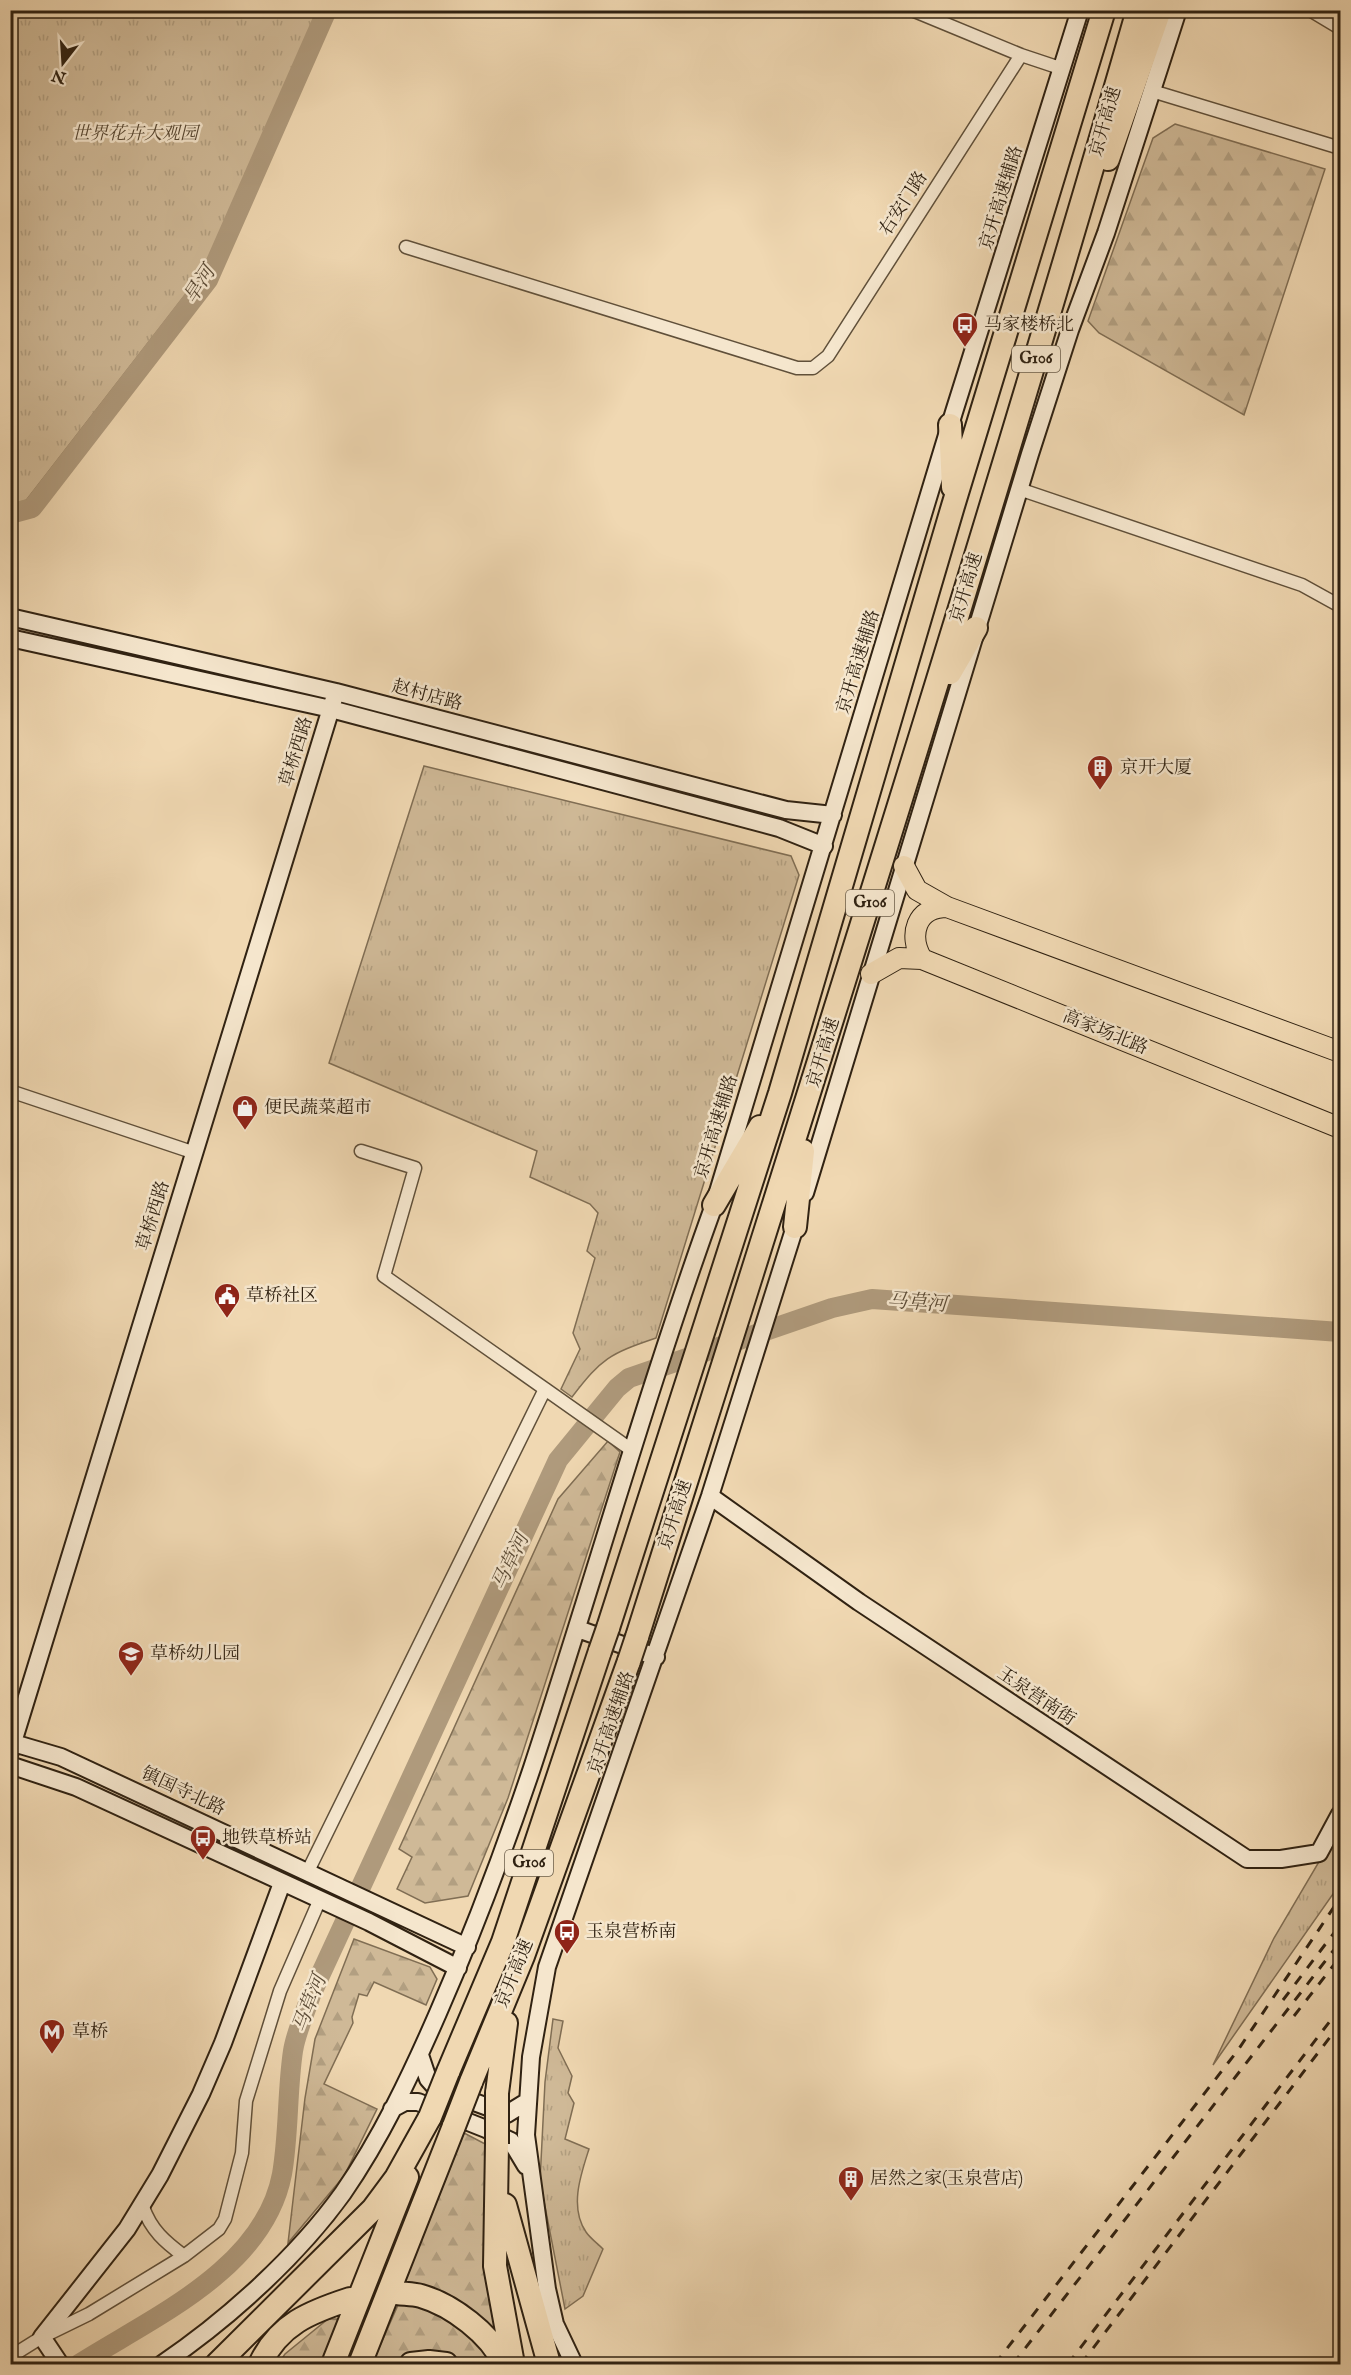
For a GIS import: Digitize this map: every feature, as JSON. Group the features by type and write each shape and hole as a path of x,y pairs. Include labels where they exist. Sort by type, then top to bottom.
{"highway":[{"name":"京开高速","path":"430,2117 503,1942 689,1381 780,1092 953,506 1104,10"},
{"name":"京开高速","path":"360,2364 523,1956 637,1637 809,1101 931,706 1067,257 1138,10"},
{"path":"1067,257 1118,135 1160,10"},
{"path":"950,425 953,506"},
{"path":"931,706 976,628"},
{"path":"714,1205 780,1092"},
{"path":"795,1227 809,1101"},
{"path":"513,2364 495,2266 498,2177 497,2093 503,2037 523,1956"},
{"path":"218,2364 373,2209 396,2178 430,2117"},
{"path":"333,2364 430,2117"},
{"path":"498,2177 549,2364"},
{"path":"397,2293 421,2296 454,2312 480,2333 504,2364"},
{"path":"260,2364 267,2350 295,2320 350,2298"},
{"path":"411,2364 429,2362 446,2364"}],"main road":[{"path":"904,866 917,890 947,907 1341,1052"},
{"path":"922,959 915,948 918,924 924,913 933,907 947,907"},
{"name":"高家场北路","path":"871,974 899,958 922,959 1341,1128"}],"street":[{"path":"912,10 1021,55 1063,69"},
{"name":"京开高速辅路","path":"633,1451 670,1324 714,1205 950,425 1080,10"},
{"path":"795,1227 1019,489 1178,10"},
{"path":"1310,10 1341,28"},
{"name":"右安门路","path":"406,247 797,368 813,368 828,356 1021,55"},
{"path":"1152,91 1341,148"},
{"path":"1019,489 1302,585 1341,606"},
{"name":"赵村店路","path":"10,617 336,692 786,810 833,815"},
{"name":"赵村店路","path":"10,638 331,709 780,828 824,846"},
{"name":"草桥西路","path":"12,1745 336,692"},
{"path":"10,1091 195,1153"},
{"path":"162,2364 251,2292 305,2241 343,2193 392,2109 420,2055 504,1854 578,1629 633,1451 384,1276 415,1168 361,1151"},
{"name":"京开高速辅路","path":"574,2364 555,2324 551,2307 526,2135 531,2057 547,1967 710,1496 795,1227"},
{"path":"308,1871 544,1389"},
{"name":"玉泉营南街","path":"710,1496 859,1602 1247,1859 1281,1859 1319,1853 1341,1814"},
{"path":"578,1629 656,1657"},
{"name":"镇国寺北路","path":"12,1745 61,1757 467,1947"},
{"path":"10,1765 76,1787 369,1922 458,1968"},
{"path":"45,2341 143,2207 201,2094 282,1883"},
{"path":"10,2356 45,2341 184,2256 208,2240 219,2229 225,2219 242,2153 246,2101 280,1991 322,1900"},
{"path":"420,2055 428,2079 436,2088 507,2114 528,2101"},
{"path":"392,2109 405,2102 418,2102 511,2141 531,2177"},
{"path":"143,2207 148,2221 162,2240 184,2256"},
{"path":"45,2341 60,2364"}],"green space":[{"name":"世界花卉大观园","path":"10,11 319,11 229,229 190,289 25,502 11,509"},
{"path":"1175,124 1325,169 1244,415 1099,333 1088,321 1153,138"},
{"path":"424,766 791,856 799,875 656,1338 627,1348 599,1365 572,1397 561,1389 580,1349 573,1333 595,1258 587,1251 598,1213 590,1204 530,1177 537,1151 329,1063"},
{"path":"608,1441 620,1452 508,1798 468,1896 425,1903 397,1889 412,1857 399,1849 558,1499"},
{"path":"1340,1826 1340,1884 1213,2065 1274,1938"},
{"path":"354,1939 430,1967 437,1979 426,2005 374,1982 367,1996 359,1994 352,2017 353,2023 324,2084 377,2109 344,2176 288,2243 305,2098 315,2039"},
{"path":"553,2019 563,2021 558,2048 572,2076 568,2093 574,2103 565,2139 589,2149 578,2190 578,2212 586,2232 603,2249 583,2296 565,2309 540,2181 545,2082"},
{"path":"464,2133 489,2146 502,2337 402,2289"},
{"path":"398,2305 421,2305 467,2325 499,2364 423,2355 372,2364"},
{"path":"328,2319 344,2319 326,2364 278,2364 285,2354"}],"waterway":[{"name":"旱河","path":"10,514 32,508 208,280 327,10"},
{"name":"马草河","path":"79,2364 202,2287 253,2237 271,2208 282,2174 293,2051 311,1995 558,1460 617,1388 629,1378 832,1308 872,1299 1340,1332"}],"railway":[{"path":"995,2364 1238,2050 1340,1898"},
{"path":"1283,2000 1340,1925"},
{"path":"1013,2364 1340,1942"},
{"path":"1294,2016 1340,1957"},
{"path":"1068,2364 1340,2008"},
{"path":"1081,2364 1340,2024"}],"place":[{"name":"马家楼桥北","path":"965,348"},
{"name":"京开大厦","path":"1100,791"},
{"name":"便民蔬菜超市","path":"245,1131"},
{"name":"草桥社区","path":"227,1319"},
{"name":"草桥幼儿园","path":"131,1677"},
{"name":"地铁草桥站","path":"203,1861"},
{"name":"玉泉营桥南","path":"567,1955"},
{"name":"草桥","path":"52,2055"},
{"name":"居然之家(玉泉营店)","path":"851,2202"}]}
